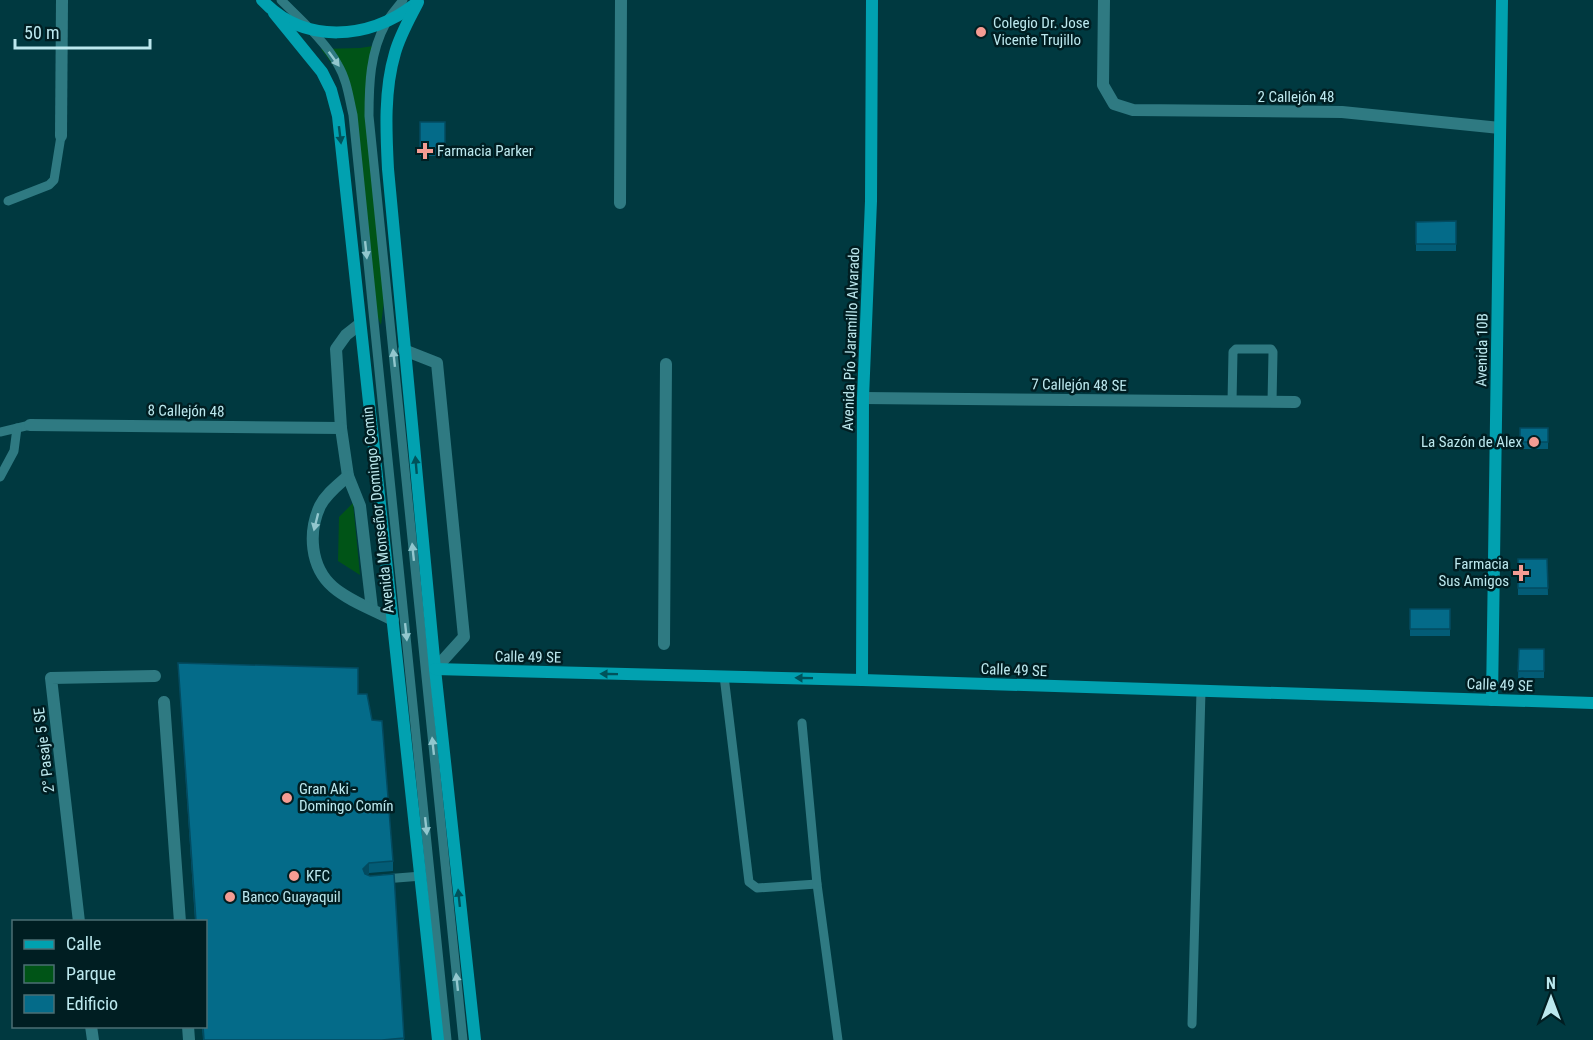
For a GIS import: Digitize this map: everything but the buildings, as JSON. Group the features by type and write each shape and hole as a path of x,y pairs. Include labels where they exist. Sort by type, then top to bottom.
{"street":[{"path":"61,136 62,0"},
{"name":"Avenida Monseñor Domingo Comin","path":"262,0 322,72 331,90 338,116 438,1040"},
{"path":"620,203 621,0"},
{"name":"Avenida Pío Jaramillo Alvarado","path":"862,680 863,398 871,201 872,0"},
{"name":"2 Callejón 48","path":"1104,0 1103,85 1114,104 1133,110 1342,112 1500,128"},
{"name":"Avenida 10B","path":"1492,700 1502,0"},
{"path":"274,13 309,29 348,32 386,23 403,14 419,1"},
{"path":"419,1 395,52 388,91 386,123 388,169 435,669 475,1040"},
{"name":"Avenida Monseñor Domingo Comin","path":"360,324 346,335 336,349 341,428 348,476 360,506 372,609"},
{"path":"404,350 437,363 464,637 435,669"},
{"path":"664,644 666,364"},
{"name":"7 Callejón 48 SE","path":"863,398 1295,402"},
{"name":"8 Callejón 48","path":"30,425 341,428"},
{"name":"Avenida Monseñor Domingo Comin","path":"348,476 321,505 314,525 313,548 321,574 333,587 393,620"},
{"name":"Calle 49 SE","path":"435,669 862,680 1593,704"},
{"name":"2° Pasaje 5 SE","path":"79,920 51,678 155,676"},
{"path":"164,702 180,920"}],"lane":[{"name":"Avenida Monseñor Domingo Comin","path":"281,0 338,63 346,84 353,115 447,1040"},
{"name":"Avenida Monseñor Domingo Comin","path":"403,0 386,23 372,59 369,116 463,1040"},
{"path":"8,201 50,184 54,180 61,136"},
{"path":"1232,402 1233,352 1236,349 1270,349 1273,352 1272,402"},
{"path":"0,432 30,425"},
{"path":"0,477 14,451 17,428"},
{"path":"724,676 749,882 757,888 817,884"},
{"path":"1192,1024 1202,691"},
{"path":"802,723 817,884 838,1040"},
{"path":"370,880 422,876"}],"green space":[{"path":"380,45 369,63 384,301 381,325 373,306 355,126 338,72 321,49"},
{"path":"353,503 360,575 338,561 339,517"}],"place":[{"name":"Colegio Dr. Jose Vicente Trujillo","path":"981,32"},
{"name":"Farmacia Parker","path":"425,151"},
{"name":"La Sazón de Alex","path":"1534,442"},
{"name":"Farmacia Sus Amigos","path":"1521,573"},
{"name":"Gran Aki - Domingo Comín","path":"287,798"},
{"name":"KFC","path":"294,876"},
{"name":"Banco Guayaquil","path":"230,897"}]}
